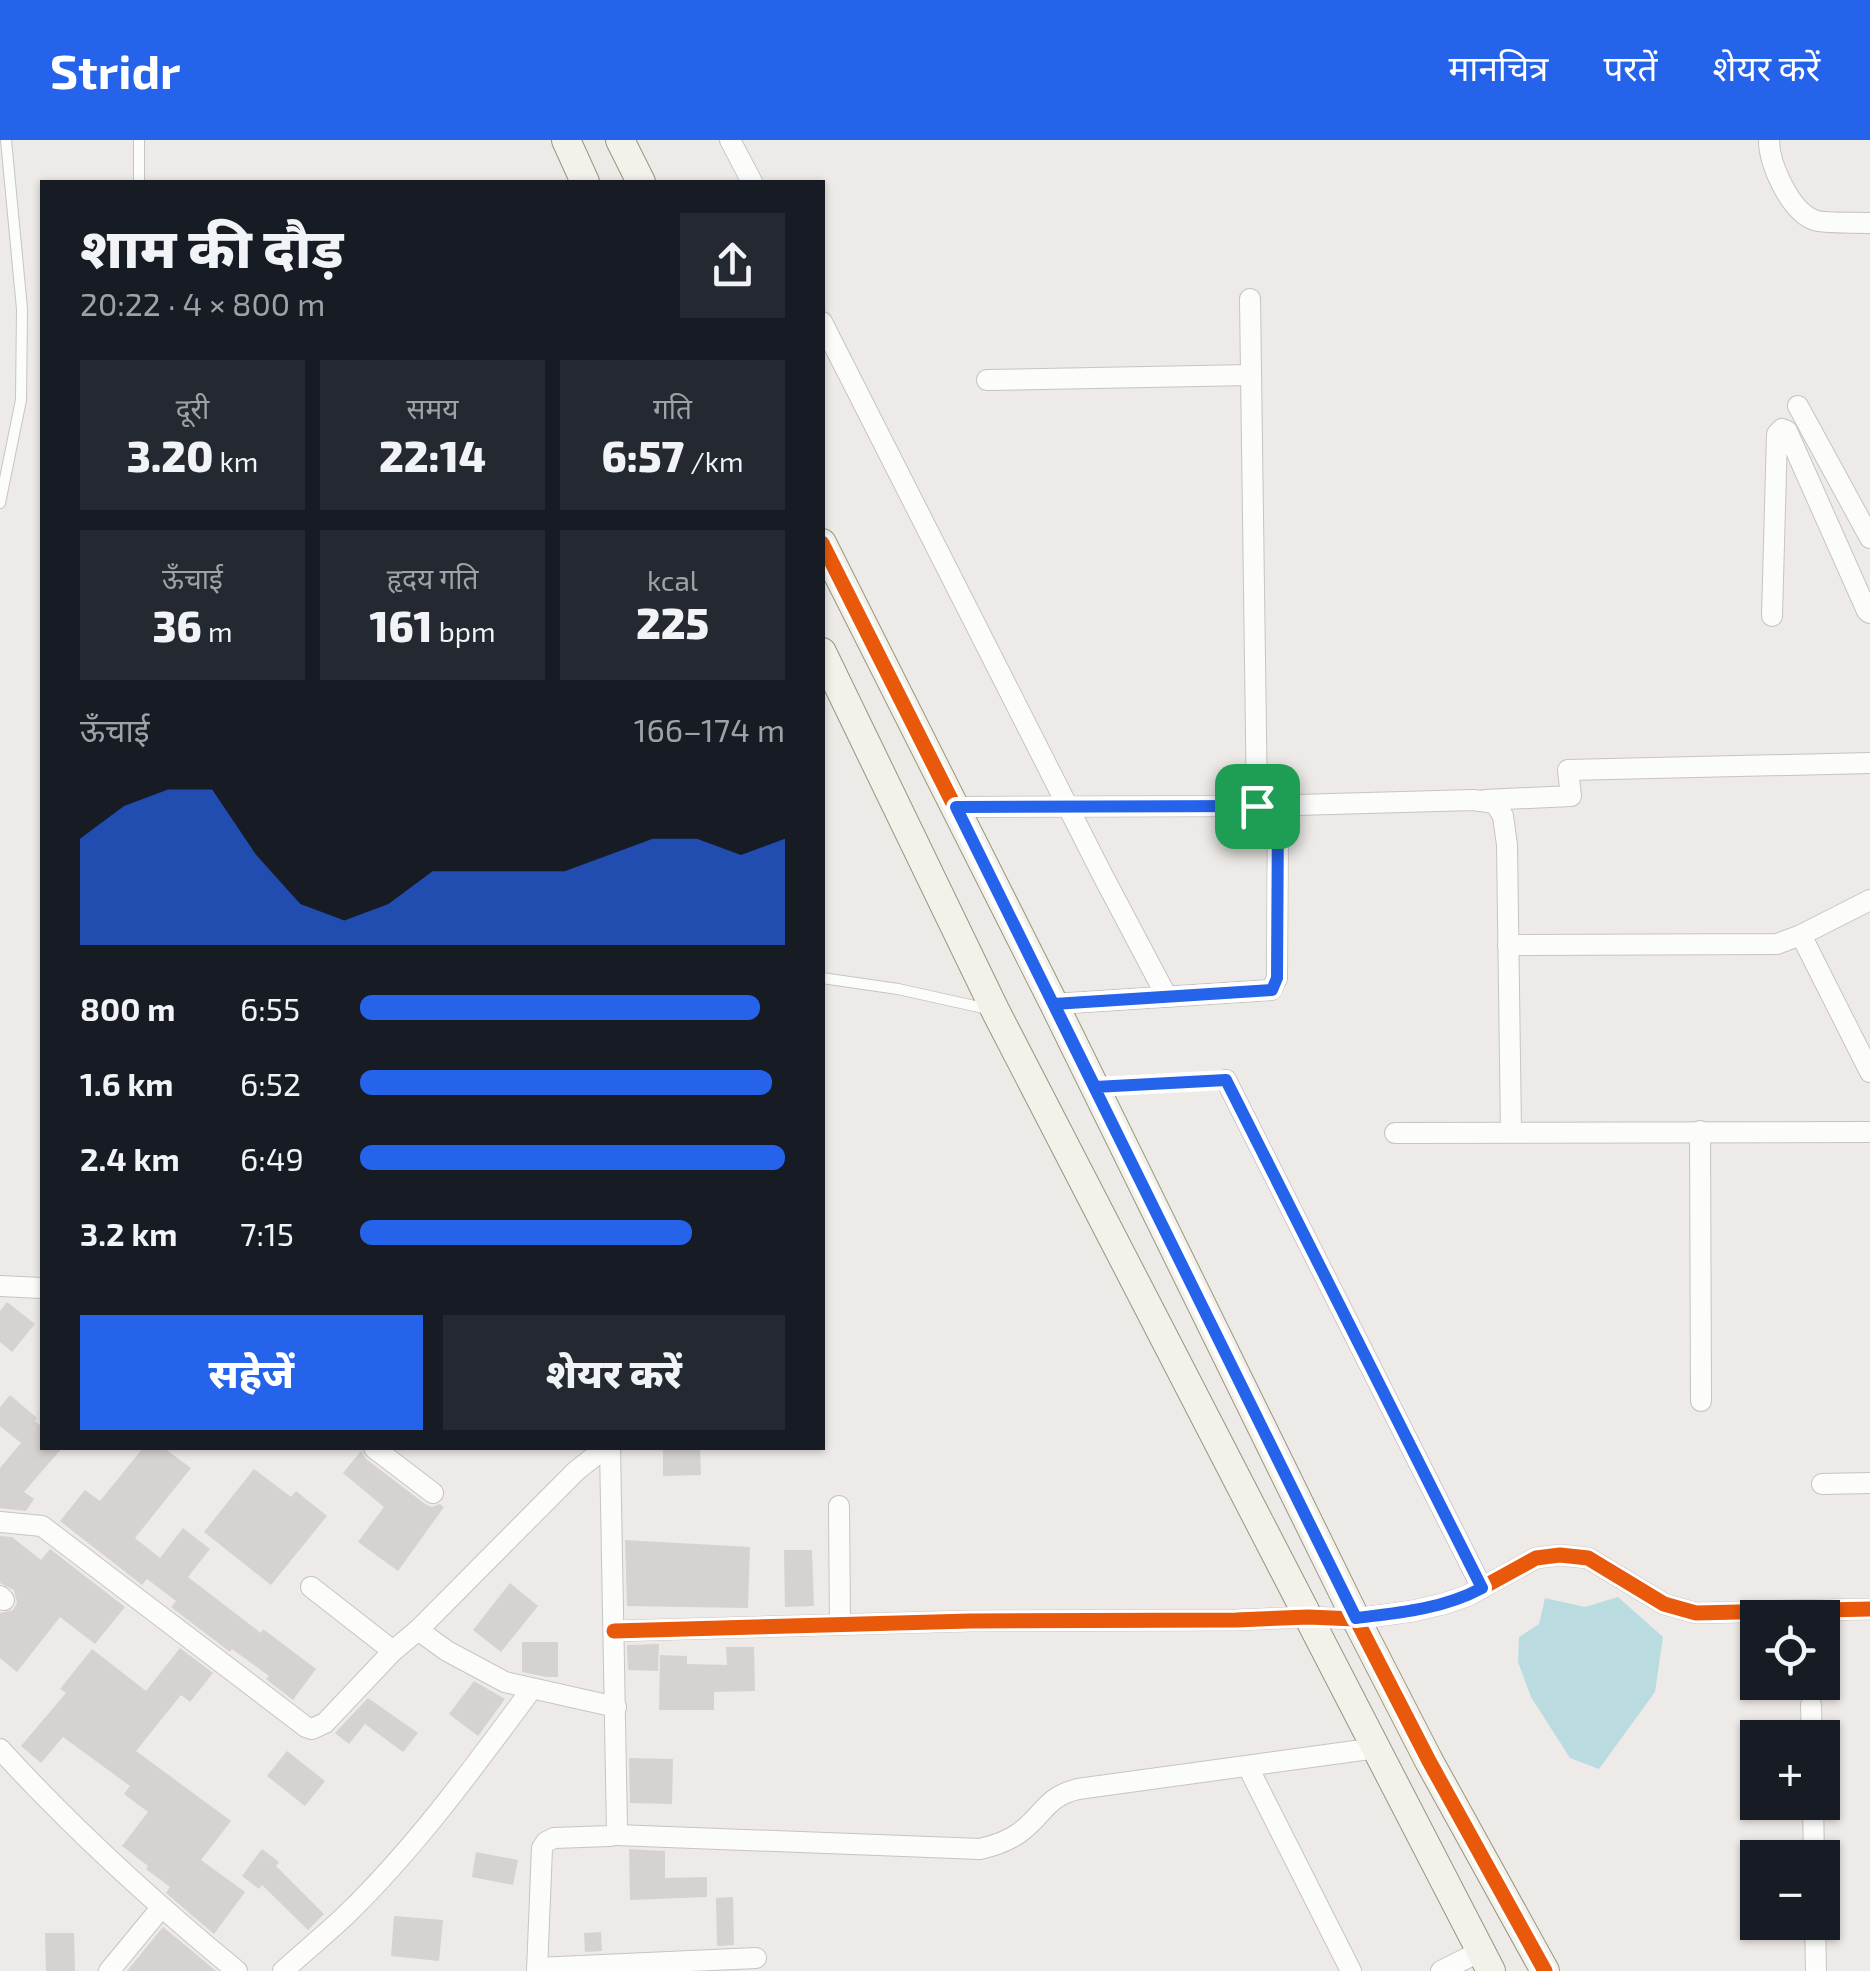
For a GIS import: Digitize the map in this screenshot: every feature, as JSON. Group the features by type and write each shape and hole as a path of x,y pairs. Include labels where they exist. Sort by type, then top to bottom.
{"street":[{"path":"566,140 585,180"},
{"path":"620,140 640,180"},
{"path":"730,140 751,180"},
{"path":"1769,140 1778,178 1798,208 1814,221 1870,223"},
{"path":"1054,1004 1272,990 1277,978 1267,806 1250,299"},
{"path":"825,328 1167,997"},
{"path":"987,380 1251,375"},
{"path":"1798,406 1870,538"},
{"path":"1772,616 1777,434 1782,429 1787,431 1870,612"},
{"path":"825,549 1356,1618 1429,1761 1546,1971"},
{"path":"825,658 996,1012 1486,1961 1441,1971"},
{"path":"956,807 1267,806 1572,796 1568,770 1870,762"},
{"path":"1473,800 1494,803 1503,816 1507,845 1511,1132"},
{"path":"1508,945 1778,944 1870,900"},
{"path":"1800,935 1870,1072"},
{"path":"1226,1080 1482,1588"},
{"path":"1700,1131 1701,1401"},
{"path":"1395,1134 1870,1132"},
{"path":"0,1286 40,1288"},
{"path":"377,1450 432,1493"},
{"path":"0,1522 42,1526 312,1729 325,1723 576,1471 604,1450"},
{"path":"607,1450 616,1835"},
{"path":"1822,1484 1870,1483"},
{"path":"839,1506 840,1624"},
{"path":"614,1631 970,1621 1356,1618 1444,1604 1467,1596 1536,1558 1560,1556 1588,1558 1664,1604 1696,1613 1870,1608"},
{"path":"310,1587 393,1651"},
{"path":"418,1630 474,1667 505,1682 616,1707"},
{"path":"283,1971 346,1915 392,1866 464,1781 531,1690"},
{"path":"1812,1706 1812,1720"},
{"path":"756,1958 537,1969 541,1858 546,1842 554,1838 616,1835 980,1849 1019,1833 1061,1794 1078,1789 1377,1748"},
{"path":"0,1749 99,1850 237,1971"},
{"path":"1248,1767 1351,1971"},
{"path":"109,1971 161,1908"},
{"path":"1815,1940 1816,1971"}],"lane":[{"path":"0,503 21,400 22,309 6,140"},
{"path":"139,140 139,180"},
{"path":"825,978 898,989 996,1012"},
{"path":"1095,1087 1226,1080"}],"water":[{"path":"1618,1597 1663,1637 1655,1692 1599,1769 1570,1758 1531,1697 1518,1662 1519,1637 1539,1624 1545,1598 1585,1607"}],"building":[{"path":"7,1302 35,1324 12,1352 0,1342 0,1311"},
{"path":"10,1395 37,1418 40,1450 60,1450 24,1492 34,1499 26,1511 0,1508 0,1468 21,1443 0,1426 0,1407"},
{"path":"141,1450 167,1450 191,1468 135,1538 160,1558 183,1528 210,1549 188,1577 316,1669 293,1700 266,1679 269,1676 171,1607 176,1601 147,1579 142,1585 60,1521 85,1490 100,1501"},
{"path":"663,1450 700,1450 701,1475 663,1476"},
{"path":"361,1451 425,1504 444,1507 398,1571 358,1542 384,1507 343,1473"},
{"path":"254,1469 291,1497 296,1491 327,1516 271,1585 204,1532"},
{"path":"0,1536 12,1537 41,1560 50,1549 125,1607 95,1644 60,1617 17,1672 0,1658 0,1613 13,1610 17,1603 14,1590 0,1583"},
{"path":"625,1540 750,1547 748,1608 627,1606"},
{"path":"784,1550 812,1550 814,1606 785,1607"},
{"path":"510,1583 538,1606 501,1652 473,1630"},
{"path":"522,1642 558,1642 558,1677 522,1672"},
{"path":"659,1644 658,1671 628,1670 627,1645"},
{"path":"726,1647 754,1647 755,1691 714,1692 714,1710 659,1710 660,1655 687,1656 687,1664 727,1665"},
{"path":"180,1648 213,1673 190,1702 181,1695 136,1751 231,1821 201,1860 245,1892 214,1934 166,1893 170,1887 122,1846 148,1812 124,1794 130,1786 63,1737 41,1763 21,1746 66,1693 60,1689 92,1649 146,1691"},
{"path":"474,1681 505,1699 478,1736 449,1714"},
{"path":"368,1698 418,1733 403,1752 365,1724 349,1744 335,1733"},
{"path":"287,1751 325,1781 305,1806 267,1776"},
{"path":"629,1758 673,1759 672,1804 630,1803"},
{"path":"262,1849 279,1862 276,1866 324,1914 308,1930 262,1885 259,1889 242,1876"},
{"path":"629,1849 665,1851 665,1878 707,1877 707,1897 630,1900"},
{"path":"476,1852 518,1860 513,1885 472,1877"},
{"path":"733,1897 734,1945 717,1946 716,1898"},
{"path":"394,1916 443,1920 439,1961 391,1956"},
{"path":"163,1927 197,1955 216,1971 127,1971"},
{"path":"601,1932 602,1951 585,1952 584,1933"},
{"path":"45,1933 74,1933 75,1971 46,1971"}],"cycle path":[{"path":"825,549 1356,1619 1545,1971"},
{"path":"614,1631 970,1621 1356,1619 1443,1604 1467,1596 1536,1558 1560,1555 1588,1558 1664,1604 1696,1613 1870,1609"}],"route":[{"path":"1257,806 1278,806 1277,978 1272,990 1054,1004 1095,1087 1226,1080 1482,1588 1444,1604 1413,1611 1356,1618 956,807 1257,806"}]}
